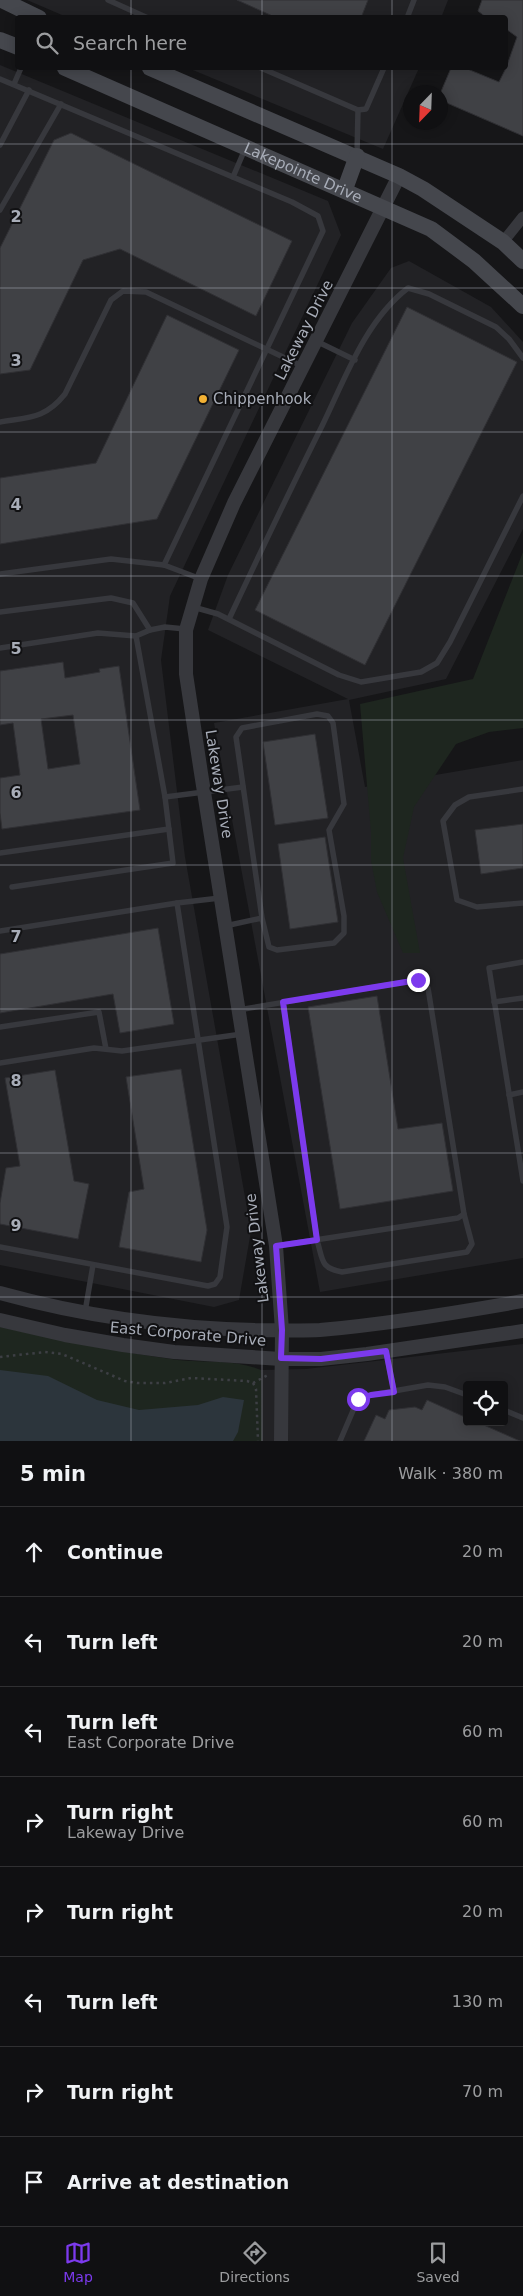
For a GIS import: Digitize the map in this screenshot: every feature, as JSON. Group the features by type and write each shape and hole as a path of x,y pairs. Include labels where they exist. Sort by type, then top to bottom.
{"main road":[{"path":"2,0 33,15"},
{"path":"0,40 15,46"},
{"name":"Lakepointe Drive","path":"70,70 345,189 431,229 501,284 523,306"},
{"path":"155,70 357,156 424,188 503,242 523,260"},
{"path":"345,189 357,156"}],"street":[{"name":"Lakeway Drive","path":"281,1441 282,1330 276,1246 186,674 186,630 201,579 234,503 399,176"},
{"path":"503,242 523,217"},
{"name":"East Corporate Drive","path":"0,1293 85,1312 202,1328 282,1330 318,1330 411,1320 523,1302"},
{"name":"East Corporate Drive","path":"0,1320 65,1335 174,1352 321,1359 523,1331"}],"lane":[{"path":"108,0 141,15"},
{"path":"408,15 414,0"},
{"path":"14,84 20,70"},
{"path":"266,70 358,110 366,108 383,70"},
{"path":"0,79 292,202 318,216 323,231 164,565"},
{"path":"0,145 29,90"},
{"path":"0,210 61,104"},
{"path":"357,156 358,110"},
{"path":"233,177 246,146"},
{"path":"229,619 355,360 378,318 392,300 408,288 429,294 496,326 509,339 523,358"},
{"path":"0,422 39,416 55,407 65,394 111,300 123,290 146,292 303,367"},
{"path":"316,341 355,360"},
{"path":"193,607 229,619 339,676 361,682 421,672 437,663 450,642 523,496"},
{"path":"0,574 111,559 164,565 201,579"},
{"path":"0,612 111,598 133,603 150,630"},
{"path":"0,648 98,633 136,636 150,630 165,627 186,630"},
{"path":"12,887 173,862 165,797 136,636"},
{"path":"317,714 328,716 333,723 344,804 329,830 344,916 344,933 334,944 277,950 269,947 262,918 236,737 242,728 317,714"},
{"path":"165,797 243,786"},
{"path":"523,789 469,797 455,806 444,821 456,900 477,907 523,903"},
{"path":"0,853 169,829"},
{"path":"0,931 220,898"},
{"path":"0,1247 208,1286 215,1284 220,1277 228,1227 177,903"},
{"path":"225,926 262,918"},
{"path":"523,962 489,968 523,1181"},
{"path":"238,1010 283,1002 418,980 428,988 464,1214 472,1244 467,1252 342,1272 328,1270 324,1265 317,1240 283,1002"},
{"path":"494,1002 523,998"},
{"path":"0,1027 99,1012 106,1049"},
{"path":"0,1063 94,1048 122,1051 242,1034"},
{"path":"509,1095 523,1092"},
{"path":"276,1246 458,1218 464,1214"},
{"path":"85,1312 93,1265"},
{"path":"386,1351 394,1392"},
{"path":"340,1441 358,1399 428,1385 445,1387 463,1394"},
{"path":"508,1412 523,1418"}],"path":[{"path":"0,1357 46,1352 62,1354 125,1381 137,1383 165,1383 191,1378 247,1381 253,1383 256,1389 258,1441"},
{"path":"253,1383 268,1375"}],"shaded area":[{"path":"27,0 448,0 442,15 62,15"},
{"path":"0,65 328,201 341,235 170,596 161,660 185,857 251,1231 239,1300 214,1307 0,1265"},
{"path":"193,70 418,70 411,85 403,85 403,104 383,149"},
{"path":"409,261 491,307 523,342 523,529 446,679 349,700 365,787 523,760 523,1258 320,1292 214,723 348,699 208,630 228,575 352,323 391,268"},
{"path":"523,552 523,728 489,732 456,744 414,807 403,858 420,953 403,953 377,892 371,861 371,832 360,704 473,679"},
{"path":"0,1327 133,1353 178,1360 241,1364 261,1370 262,1441 0,1441"},
{"path":"523,1344 523,1441 262,1441 261,1370 306,1369"},
{"path":"0,1370 48,1376 97,1400 139,1410 198,1405 223,1397 244,1400 238,1432 233,1441 0,1441"}],"building":[{"path":"237,0 368,0 362,15 270,15"},
{"path":"482,0 523,0 523,136 448,103 448,85 444,85 450,70 470,70 499,82 505,70 508,70 508,62 517,37 508,30 508,15 483,15 478,11"},
{"path":"71,133 292,241 256,316 120,249 83,260 30,370 0,374 0,248 54,140"},
{"path":"407,307 517,362 365,665 255,610"},
{"path":"167,315 239,350 157,519 0,544 0,478 96,463"},
{"path":"63,662 65,678 100,672 99,669 119,666 140,810 2,829 0,778 20,775 13,723 0,725 0,671","holes":["73,715 80,764 48,769 41,719"]},
{"path":"315,734 328,818 275,825 263,742"},
{"path":"523,824 523,868 481,874 475,830"},
{"path":"325,837 338,922 290,929 278,844"},
{"path":"158,928 174,1024 120,1033 113,994 0,1013 0,954"},
{"path":"377,996 398,1129 442,1123 453,1191 340,1209 308,1007"},
{"path":"181,1069 207,1230 201,1262 119,1247 129,1192 144,1189 126,1077"},
{"path":"55,1070 74,1181 89,1184 78,1239 0,1224 0,1203 6,1168 20,1166 5,1078"},
{"path":"427,1400 463,1416 463,1426 486,1426 520,1441 364,1441 376,1415 385,1419 389,1410 415,1407 422,1410"}],"place":[{"name":"Chippenhook","path":"203,399"}],"route":[{"path":"358,1399 394,1392 386,1351 321,1359 281,1358 282,1330 276,1246 317,1240 283,1002 418,980"}]}
